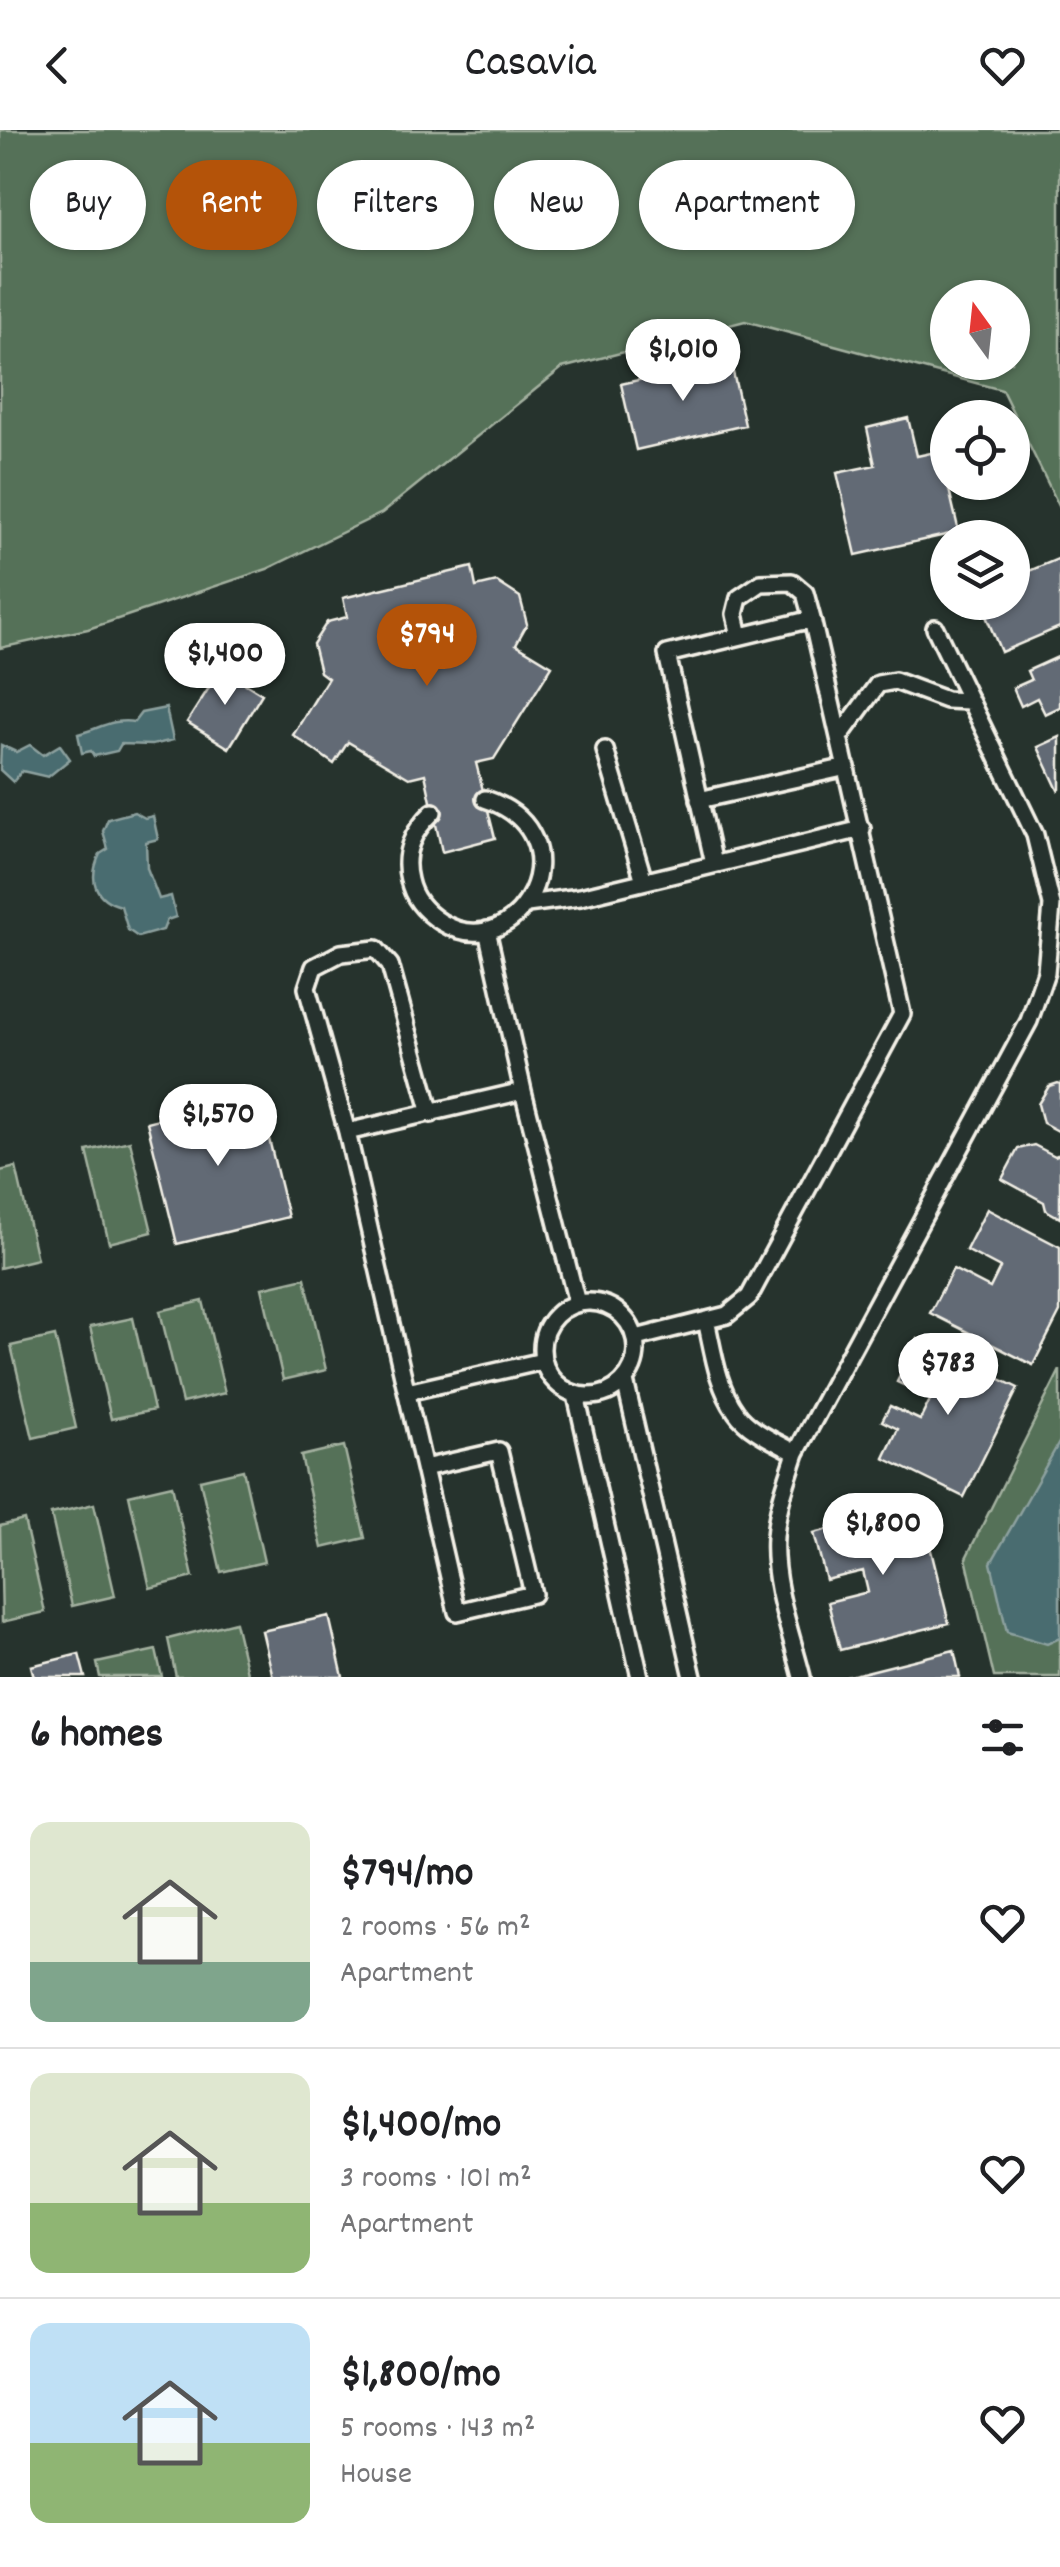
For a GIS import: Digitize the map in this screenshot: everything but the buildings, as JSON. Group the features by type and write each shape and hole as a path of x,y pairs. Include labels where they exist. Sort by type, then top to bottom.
{"lane":[{"path":"636,1338 727,1315 749,1297 902,1014 805,593 792,582 761,583 739,598 735,614 740,636"},
{"path":"714,864 667,654 812,619"},
{"path":"802,1677 778,1580 774,1540 779,1503 796,1453 1029,1020 1046,972 1052,905 1035,835 935,628"},
{"path":"840,736 878,684 895,681 946,700 970,700"},
{"path":"605,750 644,881"},
{"path":"699,800 847,767"},
{"path":"433,812 418,826 406,864 417,902 430,916 448,926 467,931 487,930 510,920 527,904 538,883 540,860 535,838 522,818 506,806 485,799"},
{"path":"527,904 580,896 862,829"},
{"path":"487,930 577,1303"},
{"path":"424,1468 499,1450 533,1594 457,1612 424,1468 348,1132 307,988 314,967 341,953 376,950 390,965 431,1114"},
{"path":"348,1132 523,1091"},
{"path":"592,1302 620,1312 636,1338 637,1353 625,1381 602,1395 576,1395 554,1382 543,1360 545,1332 552,1319 577,1303 592,1302"},
{"path":"706,1320 721,1382 736,1413 796,1453"},
{"path":"407,1392 543,1360"},
{"path":"625,1381 693,1677"},
{"path":"576,1395 640,1677"}],"green space":[{"path":"0,130 1060,130 1060,508 1030,447 1030,400 1007,400 1002,390 965,380 1030,380 1030,280 930,280 930,371 745,321 562,368 382,513 267,569 88,629 0,648"},
{"path":"130,1141 152,1232 109,1243 87,1151"},
{"path":"16,1167 37,1259 0,1268 0,1171"},
{"path":"305,1278 326,1370 283,1380 262,1288"},
{"path":"203,1301 225,1393 182,1403 160,1311"},
{"path":"133,1318 154,1410 111,1419 90,1327"},
{"path":"55,1336 76,1428 33,1438 11,1346"},
{"path":"1060,1370 1060,1677 994,1677 966,1558"},
{"path":"344,1446 365,1538 322,1548 301,1456"},
{"path":"243,1470 264,1562 221,1572 200,1480"},
{"path":"172,1485 193,1577 150,1588 129,1495"},
{"path":"94,1504 115,1596 72,1606 51,1514"},
{"path":"24,1520 45,1612 2,1622 0,1526"},
{"path":"235,1622 248,1677 176,1677 168,1639"},
{"path":"156,1650 162,1677 100,1677 97,1663"}],"water":[{"path":"166,708 173,740 152,745 121,744 117,751 94,756 91,751 82,753 78,734 113,723 134,722 141,713"},
{"path":"1,745 16,752 30,745 43,755 60,745 70,759 48,777 22,771 13,782 0,770"},
{"path":"134,812 145,818 153,816 158,839 146,842 147,868 159,899 171,896 176,917 167,920 163,930 138,937 128,930 121,906 99,893 94,880 100,854 108,849 103,831 108,819"},
{"path":"1060,1441 1060,1638 1047,1644 1007,1632 991,1563"}]}
